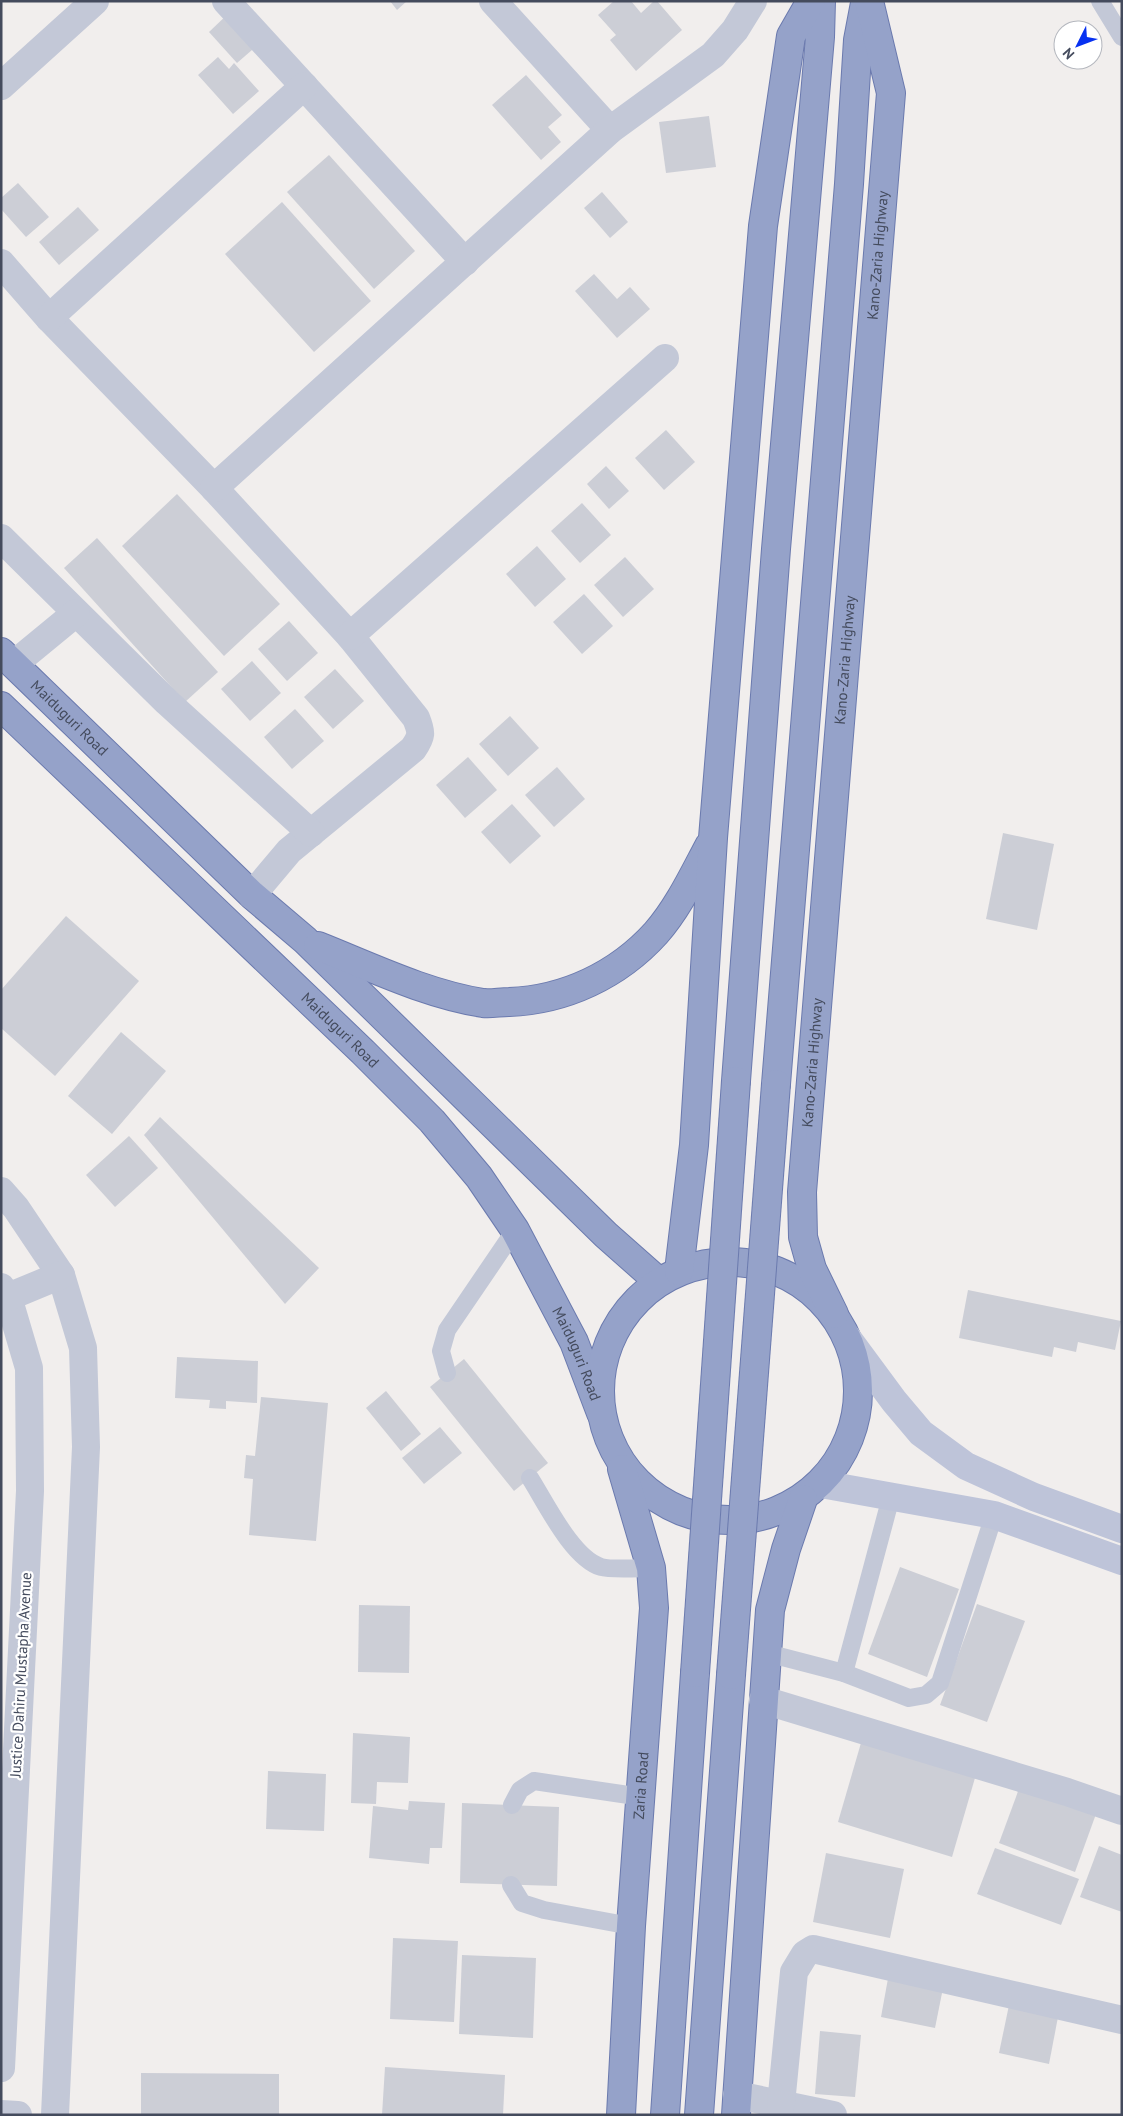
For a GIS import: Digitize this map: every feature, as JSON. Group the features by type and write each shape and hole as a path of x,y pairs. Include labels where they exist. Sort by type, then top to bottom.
{"highway":[{"path":"668,1276 694,1145 713,838 762,226 791,36 811,1"},
{"path":"665,2115 736,1082 776,549 820,37 820,1"},
{"name":"Kano-Zaria Highway","path":"699,2115 776,1084 848,194 858,40 867,1"},
{"name":"Kano-Zaria Highway","path":"812,1492 846,1450 858,1413 858,1373 840,1325 812,1269 803,1237 802,1192 891,92 867,1"},
{"name":"Maiduguri Road","path":"8,658 252,895 305,940 606,1235 668,1276"},
{"name":"Maiduguri Road","path":"1,706 363,1052 432,1121 480,1177 515,1230 574,1342 619,1461"},
{"path":"305,940 441,993 484,1003 524,1001 559,995 594,981 627,960 656,933 676,906 713,838"},
{"path":"601,1413 600,1374 611,1336 632,1304 668,1276 712,1262 746,1262 780,1272 810,1289 840,1325"},
{"path":"619,1461 647,1492 683,1513 724,1522 766,1516 812,1492"},
{"name":"Zaria Road","path":"619,1461 651,1568 654,1608 632,1926 622,2115"},
{"path":"736,2105 770,1610 786,1549 812,1492"}],"main road":[{"path":"840,1325 894,1401 921,1433 966,1466 1034,1497 1122,1529"},
{"path":"812,1492 891,1497 1005,1518 1122,1561"}],"street":[{"path":"1,86 95,1"},
{"path":"226,1 464,262"},
{"path":"493,1 610,130"},
{"path":"214,488 610,130 713,55 735,30 753,1"},
{"path":"49,318 304,86"},
{"path":"1,263 49,318 214,488 350,636 416,718 421,730 420,739 413,749 289,851 252,895"},
{"path":"350,636 665,358"},
{"path":"1,538 167,702 312,833"},
{"path":"8,658 76,613"},
{"path":"1,1191 16,1208 61,1275 83,1348 86,1447 55,2115"},
{"path":"5,1292 61,1275"},
{"name":"Justice Dahiru Mustapha Avenue","path":"1,2068 30,1491 29,1368 5,1292"},
{"path":"763,1700 1067,1792 1122,1811"},
{"path":"781,2104 794,1972 805,1954 813,1949 1122,2020"},
{"path":"736,2105 781,2104 833,2115"},
{"path":"1,2114 18,2115"}],"lane":[{"path":"1100,1 1122,37"},
{"path":"447,1373 441,1351 446,1330 515,1230"},
{"path":"530,1478 571,1544 581,1554 601,1567 651,1568"},
{"path":"844,1673 891,1497"},
{"path":"767,1653 844,1673 909,1698 926,1695 940,1683 1005,1518"},
{"path":"512,1805 520,1790 534,1781 642,1797"},
{"path":"511,1885 522,1903 544,1910 632,1926"}],"building":[{"path":"390,1 407,1 397,10"},
{"path":"614,1 631,1 641,13 654,1 657,1 682,30 636,71 610,40 616,35 598,15"},
{"path":"231,11 260,43 237,63 209,32"},
{"path":"218,57 229,69 234,63 259,91 233,114 198,75"},
{"path":"526,75 562,115 548,127 561,142 541,160 492,105"},
{"path":"709,116 716,167 666,173 659,122"},
{"path":"329,155 415,251 374,289 287,192"},
{"path":"18,183 49,217 26,237 1,209 1,198"},
{"path":"602,192 628,222 610,238 584,208"},
{"path":"282,202 371,301 314,352 225,254"},
{"path":"78,207 99,230 59,265 39,242"},
{"path":"594,274 617,299 630,287 650,309 617,338 575,291"},
{"path":"666,430 695,462 664,490 635,458"},
{"path":"606,466 629,491 609,509 587,484"},
{"path":"177,494 280,604 224,656 122,546"},
{"path":"582,503 611,535 580,563 551,531"},
{"path":"97,538 218,672 185,702 64,568"},
{"path":"537,546 566,579 535,607 506,574"},
{"path":"625,557 654,589 623,617 594,585"},
{"path":"584,594 613,626 582,654 553,622"},
{"path":"289,621 318,653 287,681 258,649"},
{"path":"252,661 281,693 250,721 221,689"},
{"path":"335,669 364,701 333,729 304,697"},
{"path":"295,709 324,741 292,769 264,737"},
{"path":"510,716 539,748 508,776 479,744"},
{"path":"468,757 497,790 465,818 436,785"},
{"path":"557,767 585,799 554,827 525,795"},
{"path":"512,804 541,836 510,864 481,832"},
{"path":"1003,833 1054,844 1037,930 986,919"},
{"path":"66,916 139,981 55,1076 1,1028 1,990"},
{"path":"121,1032 166,1071 112,1134 68,1096"},
{"path":"160,1117 319,1268 285,1304 144,1135"},
{"path":"129,1136 158,1168 115,1207 86,1175"},
{"path":"968,1290 1121,1321 1115,1350 1078,1342 1076,1352 1054,1347 1052,1357 959,1338"},
{"path":"177,1357 258,1361 257,1403 226,1401 226,1409 209,1408 210,1400 175,1398"},
{"path":"464,1359 548,1463 514,1491 430,1387"},
{"path":"386,1391 421,1434 401,1451 366,1408"},
{"path":"261,1397 328,1403 316,1541 249,1535 253,1479 244,1478 246,1455 255,1456"},
{"path":"440,1427 462,1453 424,1484 402,1458"},
{"path":"900,1567 959,1589 927,1677 868,1654"},
{"path":"977,1604 1025,1621 987,1722 940,1705"},
{"path":"359,1605 410,1606 409,1673 358,1672"},
{"path":"353,1733 410,1737 408,1783 377,1782 376,1804 351,1803"},
{"path":"863,1736 977,1771 952,1857 838,1822"},
{"path":"268,1771 326,1774 324,1831 266,1829"},
{"path":"1020,1786 1096,1814 1075,1872 999,1843"},
{"path":"409,1801 445,1803 442,1848 430,1848 429,1864 369,1858 373,1806 408,1810"},
{"path":"462,1803 559,1807 557,1886 460,1883"},
{"path":"1099,1846 1122,1855 1122,1912 1080,1897"},
{"path":"995,1848 1079,1879 1061,1925 977,1894"},
{"path":"826,1853 904,1869 890,1938 813,1922"},
{"path":"393,1938 458,1941 454,2022 390,2019"},
{"path":"462,1955 536,1958 533,2038 459,2034"},
{"path":"891,1962 946,1973 935,2028 881,2017"},
{"path":"1013,1986 1062,1996 1049,2064 999,2053"},
{"path":"820,2031 861,2035 855,2097 815,2094"},
{"path":"385,2067 505,2075 503,2115 382,2115"},
{"path":"141,2073 279,2074 279,2115 141,2115"}]}
